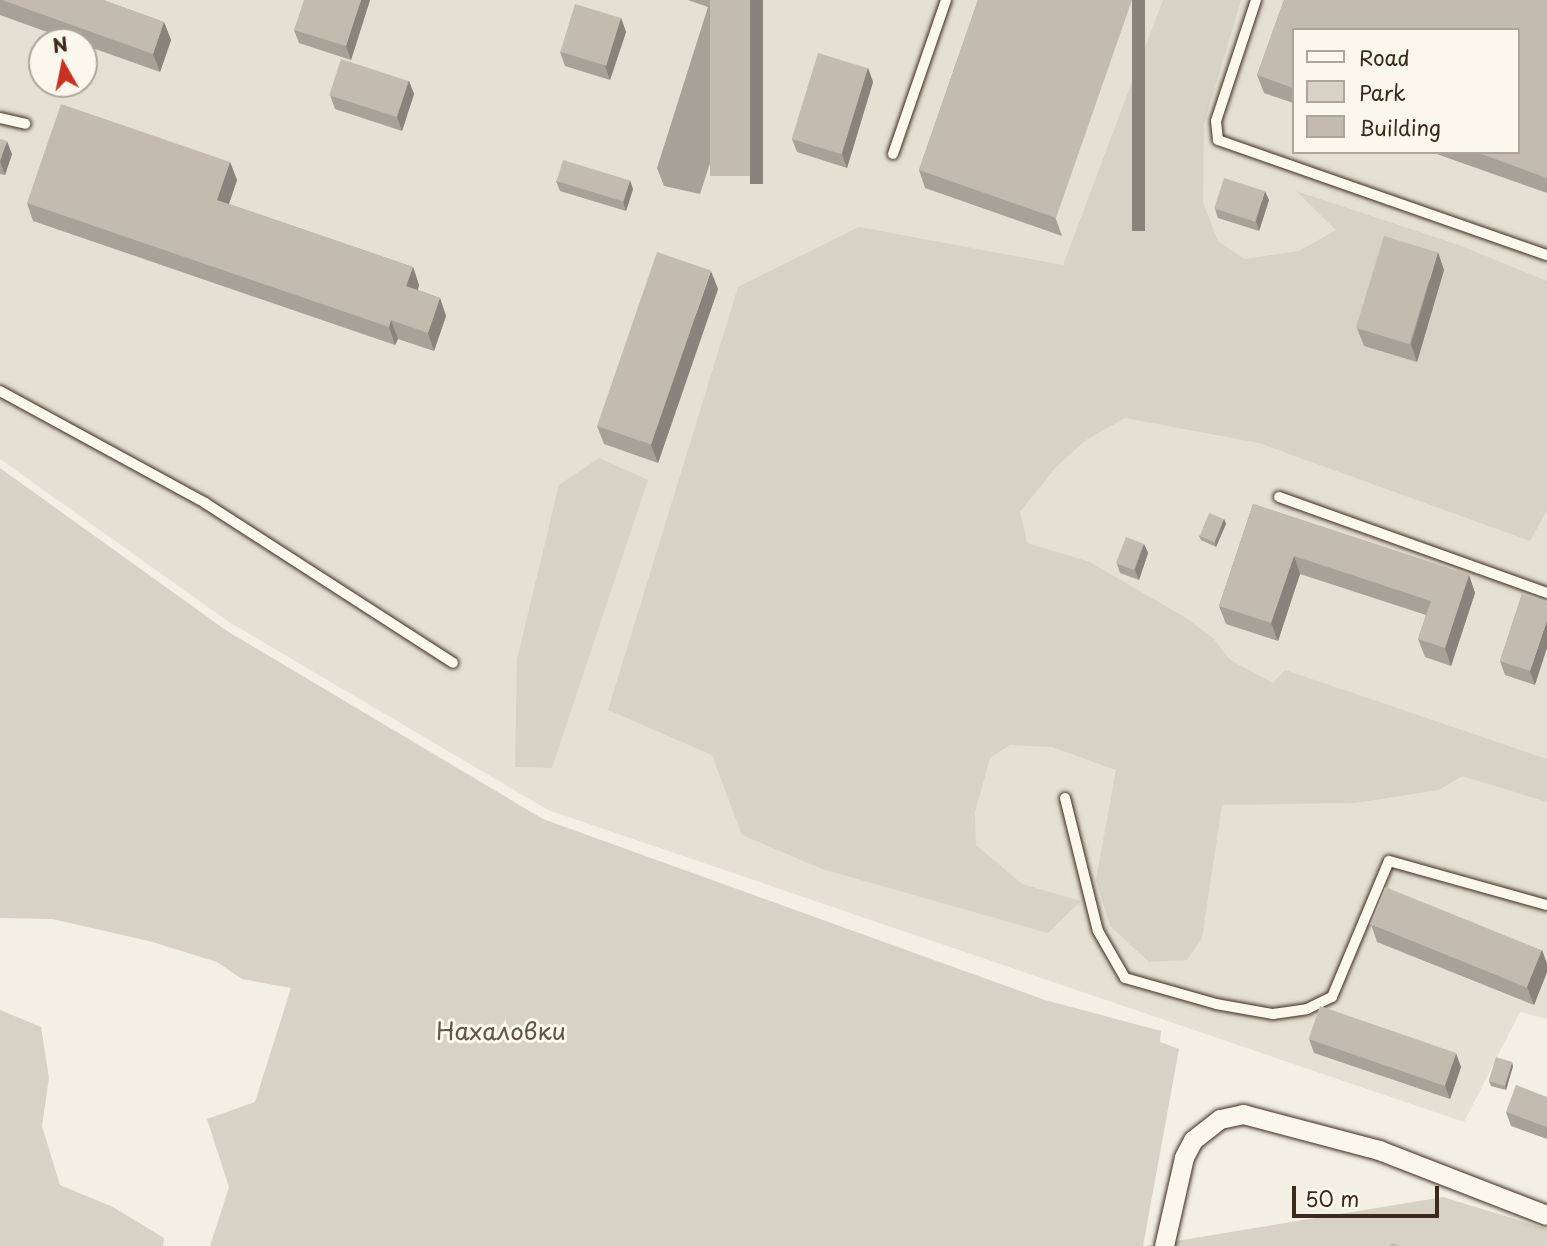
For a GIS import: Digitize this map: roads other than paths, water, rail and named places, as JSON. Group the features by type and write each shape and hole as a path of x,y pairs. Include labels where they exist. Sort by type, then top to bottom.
{"street":[{"path":"1164,1246 1184,1157 1193,1140 1220,1119 1243,1114 1379,1150 1547,1215"}],"lane":[{"path":"892,154 946,0"},
{"path":"1256,0 1216,121 1218,140 1547,255"},
{"path":"0,118 24,124"},
{"path":"0,391 205,503 453,663"},
{"path":"1279,497 1547,593"},
{"path":"1065,798 1098,931 1125,978 1216,1004 1273,1014 1307,1009 1332,997 1389,861 1547,905"}],"park label":[{"name":"Нахаловки","path":"501,1031"}]}
